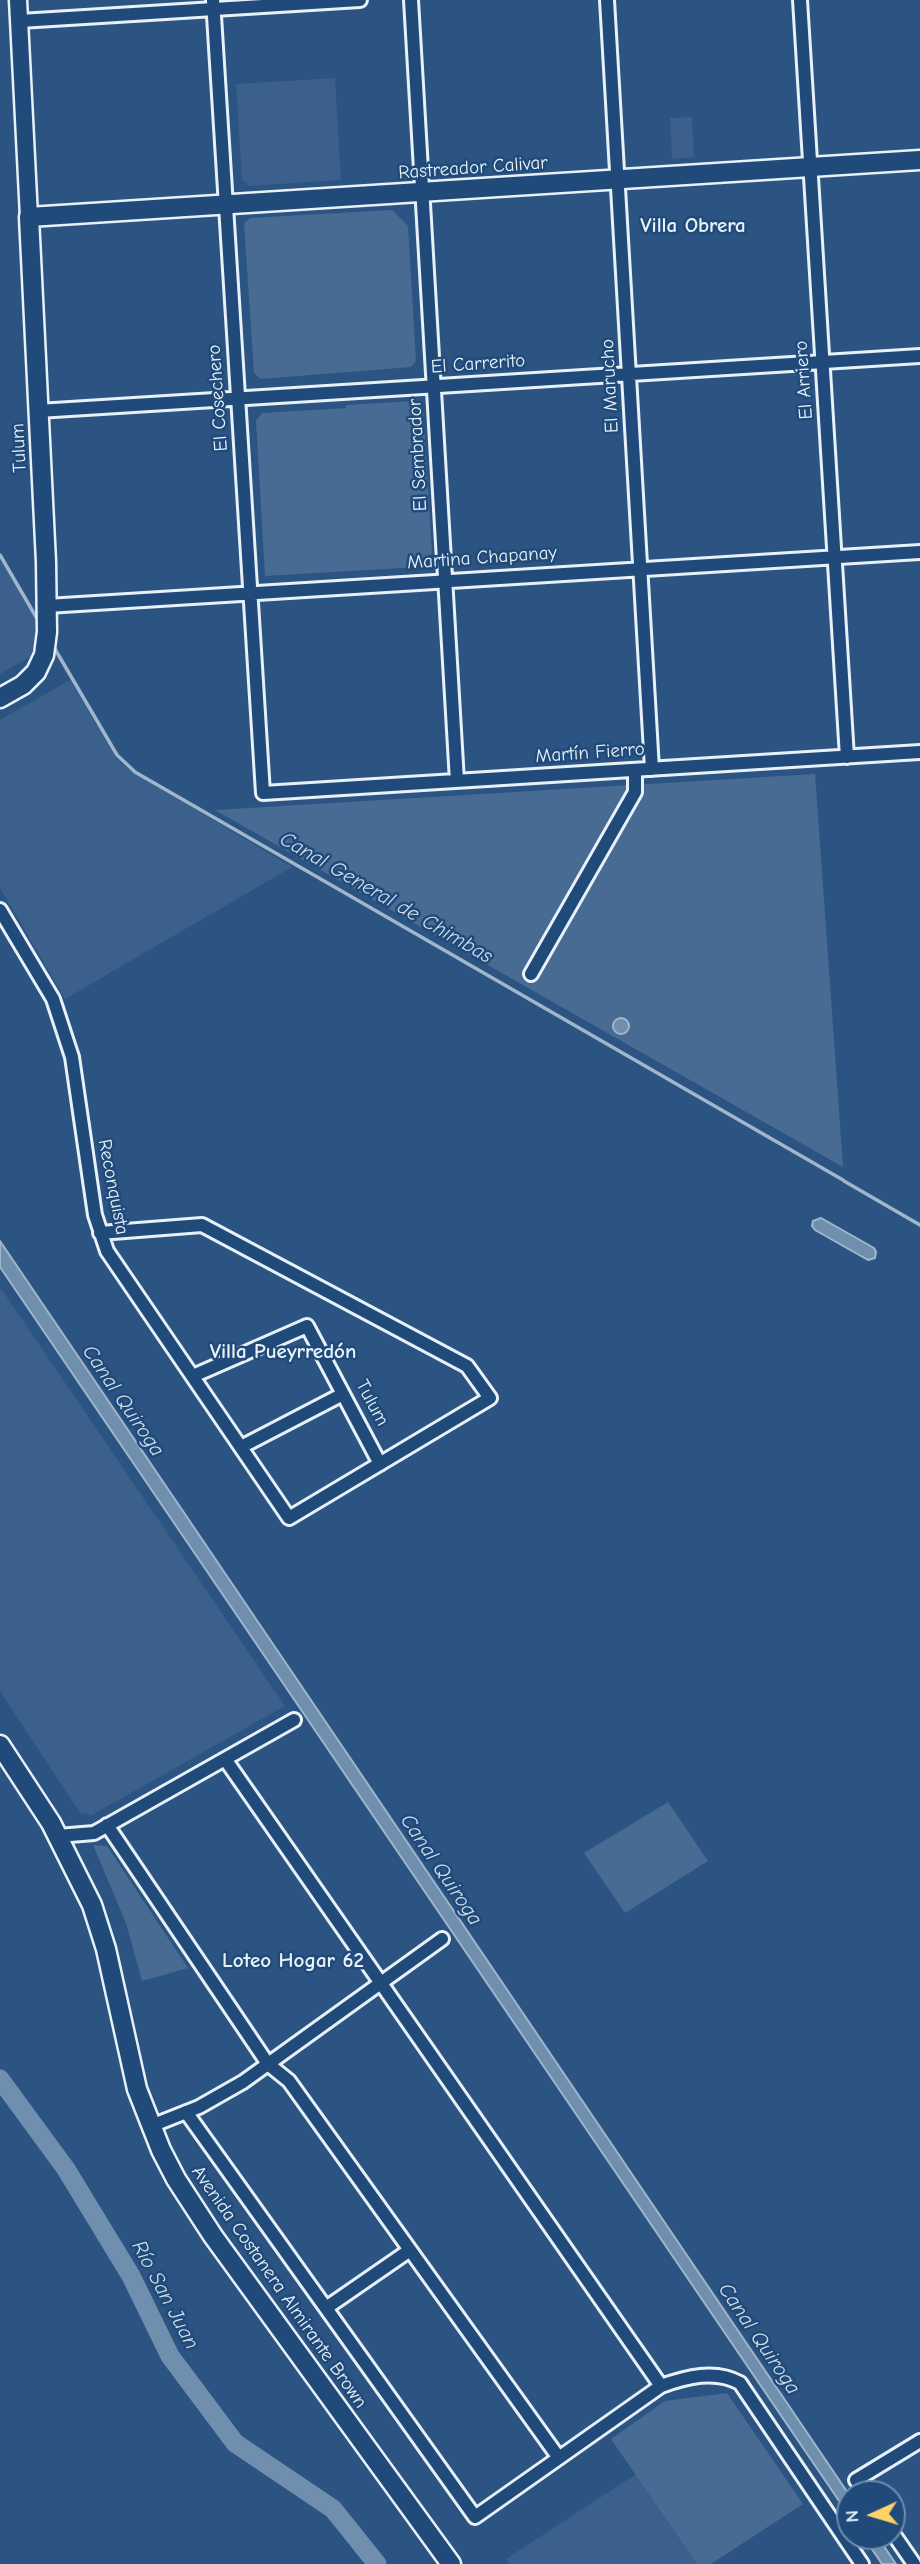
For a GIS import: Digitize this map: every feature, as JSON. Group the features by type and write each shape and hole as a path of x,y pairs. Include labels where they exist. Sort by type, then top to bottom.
{"main road":[{"name":"Rastreador Calivar","path":"29,217 920,160"},
{"name":"Tulum","path":"0,698 23,685 36,672 44,655 47,637 29,217"},
{"name":"Avenida Costanera Almirante Brown","path":"0,1745 58,1836 80,1879 102,1935 130,2063 151,2126 176,2179 201,2220 451,2564"}],"street":[{"name":"Tulum","path":"18,0 29,217"},
{"path":"20,22 213,5 360,0"},
{"name":"El Sembrador","path":"411,0 457,781"},
{"name":"El Marucho","path":"607,0 652,769"},
{"name":"El Arriero","path":"800,0 847,757"},
{"name":"El Cosechero","path":"213,5 262,793"},
{"name":"El Carrerito","path":"38,411 920,356"},
{"name":"Martina Chapanay","path":"47,606 920,552"},
{"name":"Martín Fierro","path":"262,793 920,752"},
{"path":"531,974 635,792 635,770"},
{"name":"Reconquista","path":"0,910 53,999 72,1057 100,1233 107,1251 289,1518 380,1464"},
{"path":"100,1233 202,1226 467,1366 490,1398 380,1464"},
{"name":"Tulum","path":"193,1376 307,1326 380,1464"},
{"path":"241,1447 343,1394"},
{"path":"58,1836 94,1833 294,1720"},
{"path":"225,1759 661,2386"},
{"path":"107,1825 268,2064 289,2081 559,2458"},
{"path":"151,2126 186,2112 243,2082 442,1939"},
{"path":"186,2112 475,2517 661,2386 685,2379 721,2376 740,2383 863,2564"},
{"path":"326,2308 410,2250"},
{"path":"856,2480 920,2441"}],"shaded area":[{"path":"335,78 341,180 249,186 242,180 236,84"},
{"path":"692,117 694,157 672,159 670,118"},
{"path":"392,210 408,226 416,361 411,367 261,379 254,373 244,223 250,218"},
{"path":"413,401 423,408 432,553 420,567 265,576 256,421 262,413"},
{"path":"0,559 41,629 30,657 0,674"},
{"path":"70,680 116,758 128,769 292,867 65,999 0,888 0,720"},
{"path":"815,774 843,1167 215,810"},
{"path":"621,1018 627,1020 627,1032 621,1034 615,1032 613,1026 615,1020"},
{"path":"821,1218 874,1248 875,1258 868,1260 815,1230 813,1221"},
{"path":"0,1241 839,2480 836,2480 836,2496 0,1267"},
{"path":"0,1287 285,1706 92,1815 80,1813 0,1691"},
{"path":"668,1802 708,1861 625,1913 584,1853"},
{"path":"93,1845 107,1846 188,1968 142,1981 126,1923"},
{"path":"727,2393 803,2504 711,2564 697,2564 611,2439 665,2401"},
{"path":"636,2474 697,2564 509,2564 506,2559"},
{"path":"872,2550 886,2550 896,2564 882,2564"}],"waterway":[{"name":"Canal General de Chimbas","path":"0,555 39,622"},
{"name":"Canal General de Chimbas","path":"52,644 117,755 135,772 843,1180"},
{"name":"Canal General de Chimbas","path":"844,1181 920,1225"},
{"name":"Río San Juan","path":"0,2079 66,2169 131,2276 170,2356 235,2443 333,2509 377,2564"}],"district":[{"name":"Villa Obrera","path":"693,226"},
{"name":"Villa Pueyrredón","path":"283,1352"},
{"name":"Loteo Hogar 62","path":"293,1961"}],"water label":[{"name":"Canal Quiroga","path":"123,1401"},
{"name":"Canal Quiroga","path":"441,1870"},
{"name":"Canal Quiroga","path":"759,2339"}]}
